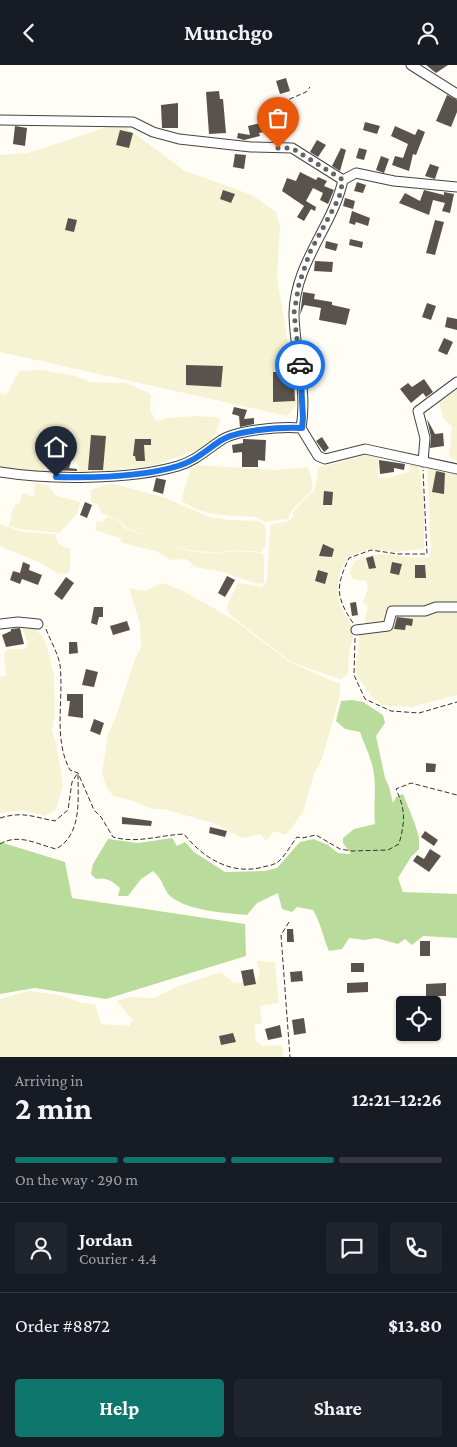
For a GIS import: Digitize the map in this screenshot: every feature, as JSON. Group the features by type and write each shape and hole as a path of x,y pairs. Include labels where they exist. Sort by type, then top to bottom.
{"street":[{"path":"411,65 457,94"},
{"path":"0,120 133,122 152,132 179,139 251,147 292,148 343,180"},
{"path":"457,187 394,181 356,173 343,180 339,198 310,252 299,284 294,313 302,394 302,428 318,456 325,459 365,449 457,469"},
{"path":"423,462 425,438 418,411 457,382"},
{"path":"0,472 28,477 71,477 133,473 177,466 199,457 221,440 233,435 284,427 302,428"},
{"path":"356,630 388,626 392,611 425,611 436,607 457,607"},
{"path":"0,624 18,622 38,624"}],"path":[{"path":"292,148 274,119 274,106 306,92 310,87"},
{"path":"38,624 45,627 60,665 60,716 65,761 70,770 78,773 94,811 101,817 113,837 126,841 140,841 166,835 184,834 190,842 218,863 245,871 273,865 280,860 297,837 302,838 316,835 340,849 352,851 388,850 399,844 405,821 403,804 396,789 411,783 457,795"},
{"path":"0,818 16,814 27,814 55,821 68,810 72,782 78,773"},
{"path":"0,843 8,839 24,838 56,849 67,842 74,830 78,773"},
{"path":"289,922 281,935 290,1057"}],"shaded area":[{"path":"110,126 126,127 185,171 252,195 276,212 280,226 277,277 298,403 287,416 0,352 0,155 28,153"},
{"path":"42,370 76,376 90,382 126,383 147,392 151,395 150,410 156,421 167,418 197,416 216,417 221,420 212,441 203,448 152,466 81,474 77,463 53,456 46,459 43,473 0,468 0,393 6,395 19,371"},
{"path":"457,387 457,461 449,456 452,427 444,419 439,403"},
{"path":"369,454 379,458 378,477 388,478 409,472 410,465 419,465 424,495 424,549 393,552 369,549 347,557 338,579 339,603 351,625 353,638 349,653 348,674 341,679 291,662 229,614 227,609 238,583 262,587 267,581 270,525 289,521 293,516 293,512 315,489 318,468"},
{"path":"198,465 274,470 308,467 313,485 311,491 292,510 288,519 265,522 256,517 218,515 201,511 181,501 191,469"},
{"path":"427,465 457,470 457,695 412,707 382,705 373,698 357,676 356,666 359,639 360,635 367,633 365,619 368,606 363,602 368,587 366,581 353,579 349,572 355,561 367,556 383,554 415,558 429,557 431,550"},
{"path":"34,483 47,485 55,495 80,502 77,514 59,533 9,526 12,511 16,504 20,503 21,495 25,493 30,496 35,495"},
{"path":"110,483 166,498 209,517 260,521 266,527 266,544 262,552 232,550 218,553 188,550 170,544 188,551 219,554 233,551 262,553 264,556 264,583 257,584 223,572 196,567 186,559 171,560 156,551 126,544 121,542 120,538 95,530 97,521 103,522 106,517 109,517 120,522 124,528 161,541 127,528 120,521 101,513 98,505 91,502 91,490"},
{"path":"0,524 23,532 55,534 58,543 65,548 68,547 70,551 70,571 65,574 57,573 39,562 2,547 0,545"},
{"path":"162,583 183,591 233,619 291,663 340,684 340,695 322,759 314,774 303,812 286,835 274,831 266,841 260,834 242,838 216,824 164,809 152,809 134,801 113,796 106,786 102,772 108,734 141,647 140,624 129,588 145,591"},
{"path":"22,627 33,627 42,636 47,645 54,676 55,713 52,731 56,742 63,785 56,810 45,816 22,810 0,813 0,677 6,675 4,653 8,649 25,649 28,643"},
{"path":"257,961 275,962 279,1003 260,1006 262,1023 254,1025 256,1041 262,1046 282,1045 284,1057 0,1057 0,999 29,991 59,995 83,1003 95,1004 101,1024 129,1026 133,1020 116,1001 129,997 154,998 176,987 221,972 234,983 257,981 260,973"}],"green space":[{"path":"341,701 363,702 383,715 385,723 376,736 385,778 393,803 396,797 403,794 419,838 419,849 411,857 398,878 403,892 457,894 457,938 423,936 412,945 405,939 398,944 376,938 365,940 349,938 342,949 329,951 313,910 297,907 292,912 282,909 278,893 257,903 247,915 196,908 178,901 168,894 153,871 141,879 128,896 118,896 120,888 106,879 96,879 91,874 93,864 108,839 138,843 172,838 177,846 185,842 194,852 225,872 264,871 277,868 300,842 313,839 328,845 338,853 351,854 343,843 343,838 354,829 375,824 374,776 369,755 360,732 345,729 336,721"},
{"path":"0,842 65,862 72,898 245,924 246,956 106,999 35,988 0,994"}],"building":[{"path":"426,65 448,65 436,73"},
{"path":"286,78 290,91 280,94 276,81"},
{"path":"219,91 220,99 223,99 226,133 209,134 206,92"},
{"path":"447,95 457,100 457,112 451,127 436,121"},
{"path":"178,103 178,128 162,128 161,105"},
{"path":"272,120 274,130 259,133 260,136 244,140 237,138 238,133 250,135 248,126"},
{"path":"365,122 380,126 377,134 363,130"},
{"path":"15,126 27,128 25,146 13,144"},
{"path":"395,126 415,135 418,129 425,132 416,155 413,154 409,171 392,165 395,156 403,158 408,144 391,136"},
{"path":"120,130 133,133 129,148 116,145"},
{"path":"317,140 326,145 318,157 310,152"},
{"path":"341,148 346,150 340,171 332,166"},
{"path":"359,148 367,150 364,160 356,158"},
{"path":"235,154 246,155 244,169 233,167"},
{"path":"381,156 389,159 384,173 376,170"},
{"path":"430,164 439,167 435,179 425,176"},
{"path":"300,172 316,180 318,177 327,181 324,186 334,190 328,204 320,200 323,193 313,188 306,201 316,207 315,211 311,209 304,221 297,217 304,206 282,191 287,178 296,181"},
{"path":"357,182 366,185 363,193 354,191"},
{"path":"223,190 235,194 231,203 220,199"},
{"path":"424,190 444,195 444,192 454,194 450,213 442,211 445,203 433,200 429,215 399,203 405,193 420,201"},
{"path":"345,198 355,201 353,209 343,206"},
{"path":"352,211 370,218 368,226 356,222 355,225 349,223"},
{"path":"68,218 77,220 74,232 65,230"},
{"path":"435,220 444,222 435,255 426,253"},
{"path":"350,239 363,242 362,248 349,245"},
{"path":"326,241 338,244 336,251 325,248"},
{"path":"315,261 333,262 332,272 314,271"},
{"path":"303,292 315,294 314,299 332,302 332,305 350,309 346,325 319,320 321,308 304,305 300,315"},
{"path":"427,303 436,306 431,320 422,317"},
{"path":"447,317 457,319 457,330 445,327"},
{"path":"444,338 453,342 447,355 438,351"},
{"path":"277,363 293,363 295,401 273,402 273,372 277,372"},
{"path":"186,365 223,366 221,387 186,385"},
{"path":"424,379 433,392 426,397 423,393 411,403 400,389 408,383 412,387"},
{"path":"234,407 247,410 244,419 254,418 254,424 240,427 239,416 232,414"},
{"path":"427,419 435,434 443,433 444,446 430,448 431,437"},
{"path":"91,435 106,436 103,470 88,470"},
{"path":"322,437 329,448 324,452 316,441"},
{"path":"135,439 151,439 151,445 144,445 145,461 136,461 135,456 133,456"},
{"path":"243,439 266,440 265,461 258,460 258,467 242,467 242,452 233,453 232,445 243,443"},
{"path":"49,458 71,462 69,468 77,469 77,471 49,470"},
{"path":"379,460 405,464 404,470 394,468 394,472 380,474"},
{"path":"436,471 445,473 444,494 432,492"},
{"path":"156,478 166,480 163,494 153,491"},
{"path":"324,491 333,492 332,505 323,505"},
{"path":"85,502 92,505 87,518 80,515"},
{"path":"323,544 334,549 332,557 319,556"},
{"path":"373,556 376,568 369,569 366,558"},
{"path":"23,562 30,565 29,570 42,575 38,585 22,579 20,584 10,580 13,571 20,573"},
{"path":"392,562 402,564 399,575 390,573"},
{"path":"415,565 425,565 426,578 415,578"},
{"path":"318,570 328,573 325,584 315,581"},
{"path":"227,576 235,580 225,597 218,593"},
{"path":"66,577 74,583 62,600 54,594"},
{"path":"356,602 358,615 352,616 350,603"},
{"path":"94,607 103,607 103,617 99,617 97,625 91,623"},
{"path":"397,617 413,619 412,626 406,625 405,630 394,629"},
{"path":"127,621 130,630 113,635 110,626"},
{"path":"20,628 24,644 6,647 2,635 11,631 11,629"},
{"path":"69,642 77,642 78,653 69,654"},
{"path":"86,669 98,672 94,687 82,685"},
{"path":"67,694 83,694 83,718 68,716 70,701 67,701"},
{"path":"94,719 104,723 100,735 90,731"},
{"path":"426,763 436,764 435,772 426,772"},
{"path":"122,817 152,821 151,826 122,824"},
{"path":"210,827 227,831 225,837 209,833"},
{"path":"425,831 438,840 434,846 421,837"},
{"path":"430,849 441,856 429,872 413,861 417,855 424,859"},
{"path":"287,929 293,929 294,942 287,942"},
{"path":"420,941 430,941 430,956 420,956"},
{"path":"351,963 364,963 364,972 351,972"},
{"path":"253,969 256,984 244,986 241,971"},
{"path":"302,971 303,981 291,982 290,972"},
{"path":"368,982 368,992 347,993 347,983"},
{"path":"446,983 446,996 426,996 426,984"},
{"path":"304,1018 306,1033 294,1035 292,1020"},
{"path":"280,1025 282,1037 268,1040 265,1029"},
{"path":"233,1033 236,1042 221,1045 219,1036"}],"way so far":[{"path":"278,148 292,148 343,180 339,198 310,252 299,284 294,313 300,365"}],"route":[{"path":"56,477 108,476 177,466 199,457 221,440 233,435 284,427 302,428 300,365"}]}
